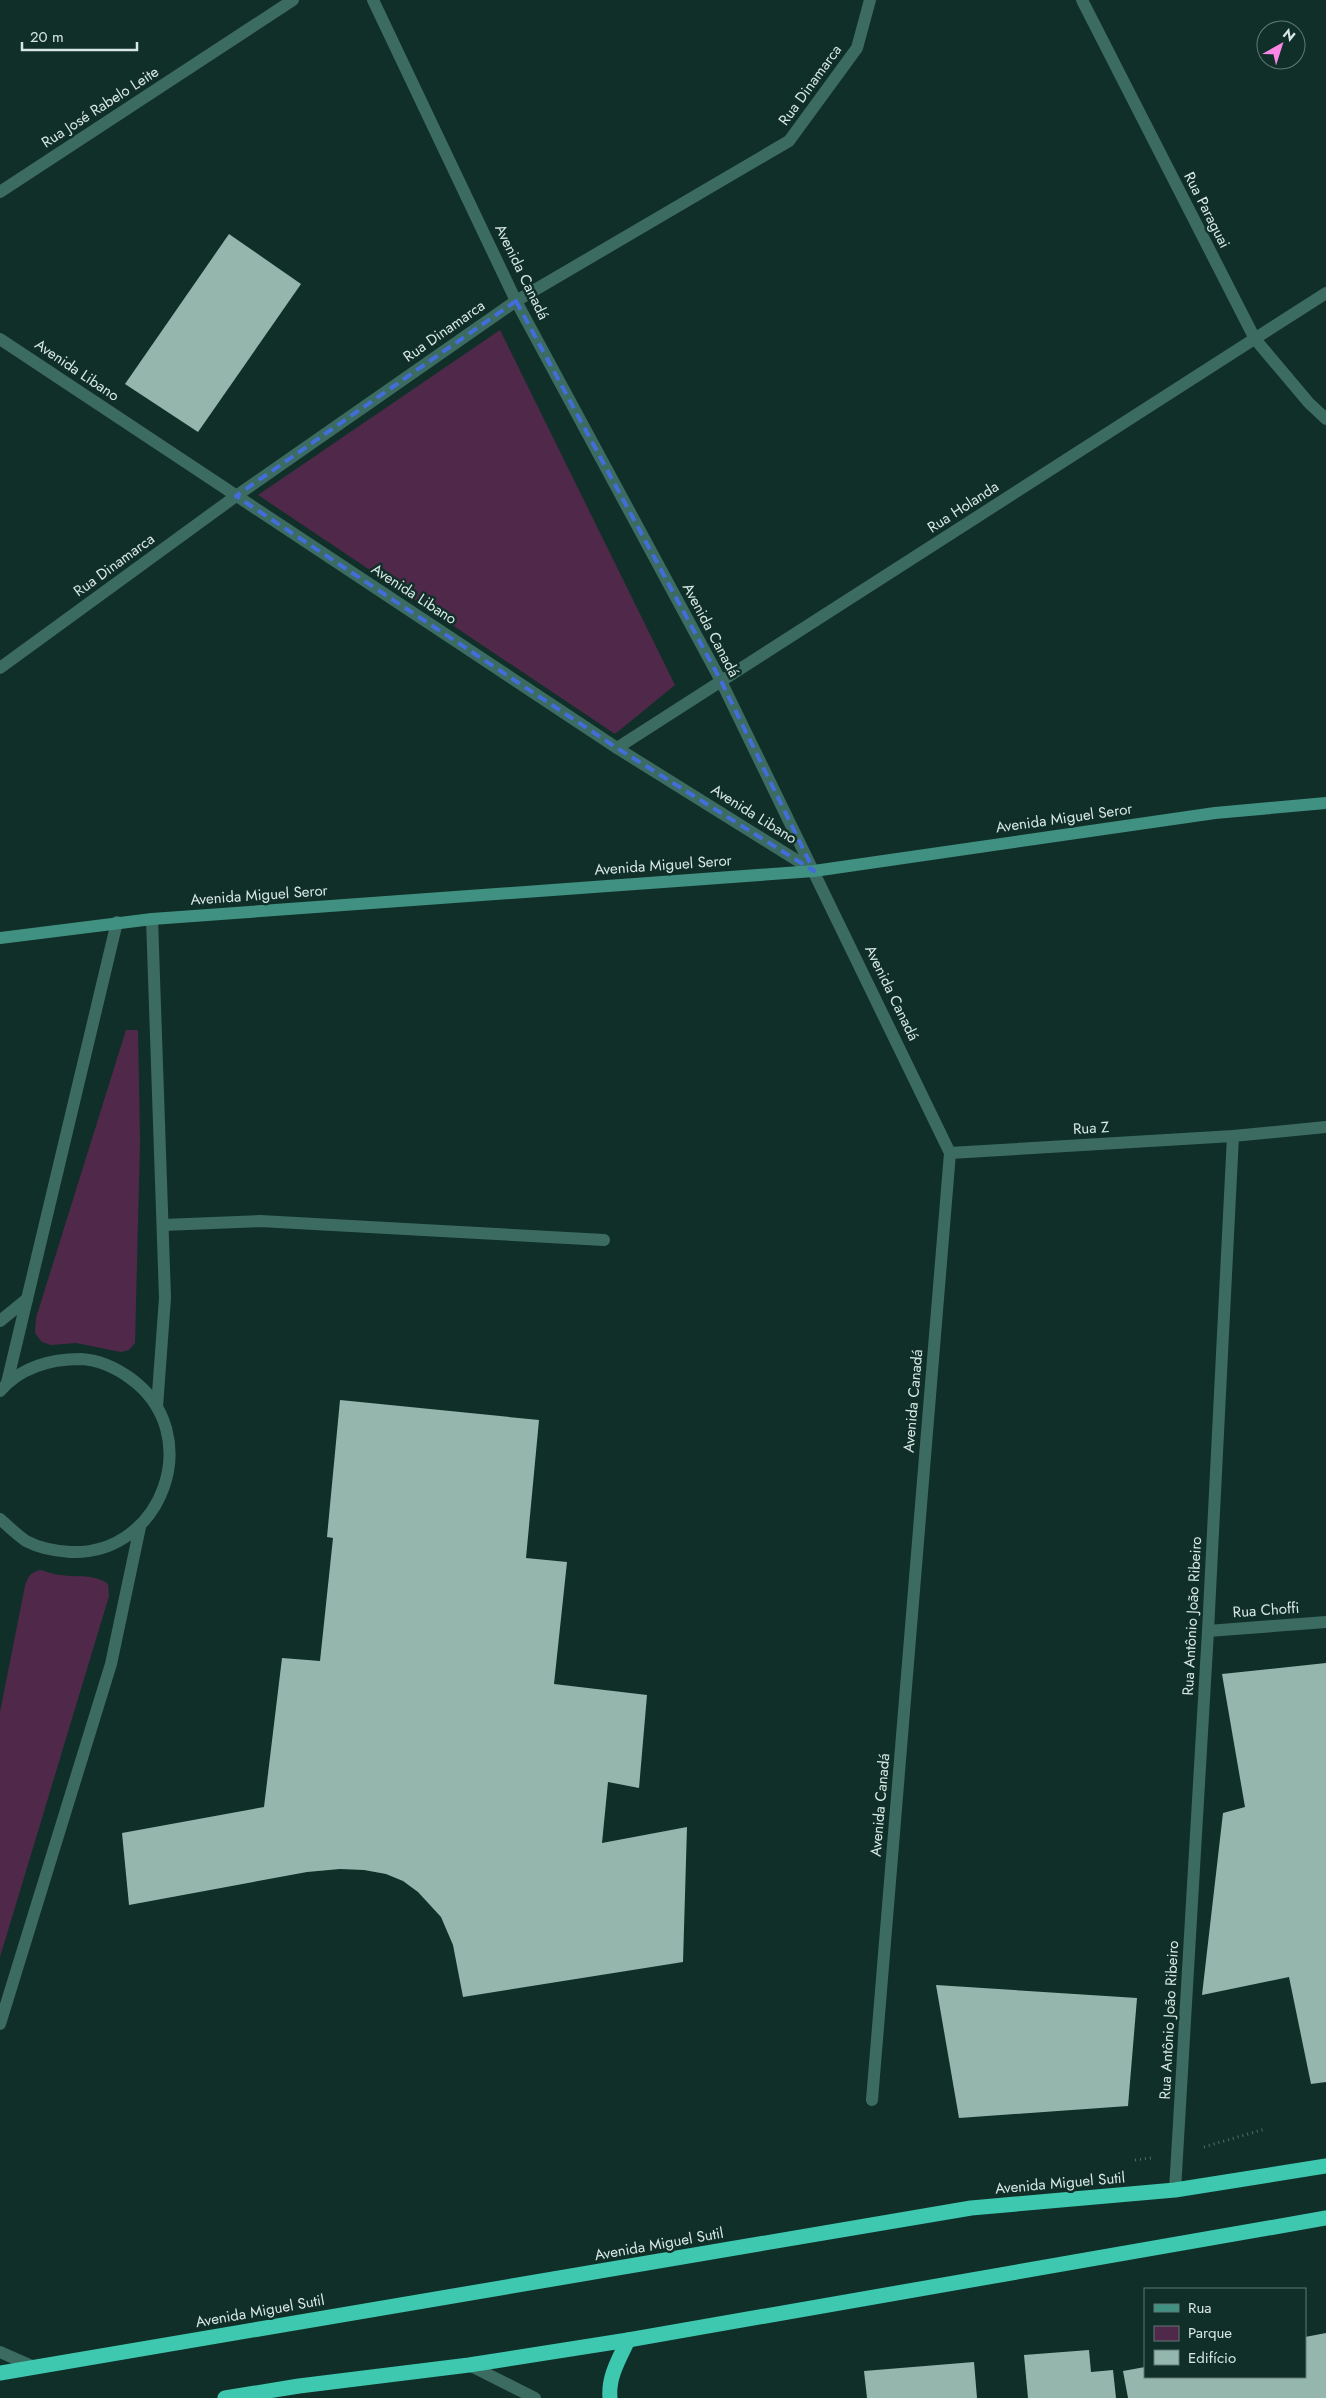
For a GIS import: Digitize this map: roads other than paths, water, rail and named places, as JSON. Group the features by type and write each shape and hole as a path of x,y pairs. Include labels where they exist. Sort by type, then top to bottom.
{"highway":[{"name":"Avenida Miguel Sutil","path":"0,2373 971,2208 1176,2190 1326,2166"},
{"path":"226,2398 299,2386 469,2365 628,2340 1326,2218"},
{"path":"610,2398 609,2389 613,2370 628,2340"}],"street":[{"name":"Rua José Rabelo Leite","path":"0,192 293,0"},
{"name":"Avenida Canadá","path":"373,0 516,301 721,681 950,1153 872,2100"},
{"name":"Rua Dinamarca","path":"0,668 236,496 516,301 790,141 857,48 870,0"},
{"name":"Rua Paraguai","path":"1082,0 1255,339 1309,403 1326,419"},
{"name":"Rua Holanda","path":"617,748 1326,294"},
{"name":"Avenida Libano","path":"0,339 617,748 814,871"},
{"name":"Avenida Miguel Seror","path":"0,938 152,919 814,871 1215,813 1326,803"},
{"path":"152,919 165,1298 157,1407"},
{"path":"4,1387 28,1299 117,922"},
{"path":"1233,1136 1326,1127"},
{"name":"Rua Z","path":"950,1153 1233,1136"},
{"name":"Rua Antônio João Ribeiro","path":"1176,2190 1208,1631 1233,1136"},
{"path":"162,1225 260,1222 604,1240"},
{"path":"0,1321 28,1299"},
{"path":"0,1519 26,1541 55,1551 85,1553 115,1544 140,1527 160,1501 170,1470 169,1437 157,1407 139,1384 115,1368 88,1360 59,1359 32,1367 4,1387"},
{"path":"0,2024 111,1664 140,1527"},
{"name":"Rua Choffi","path":"1208,1631 1326,1622"},
{"path":"0,2352 34,2368"},
{"path":"469,2365 535,2398"},
{"path":"276,2398 299,2386"}]}
